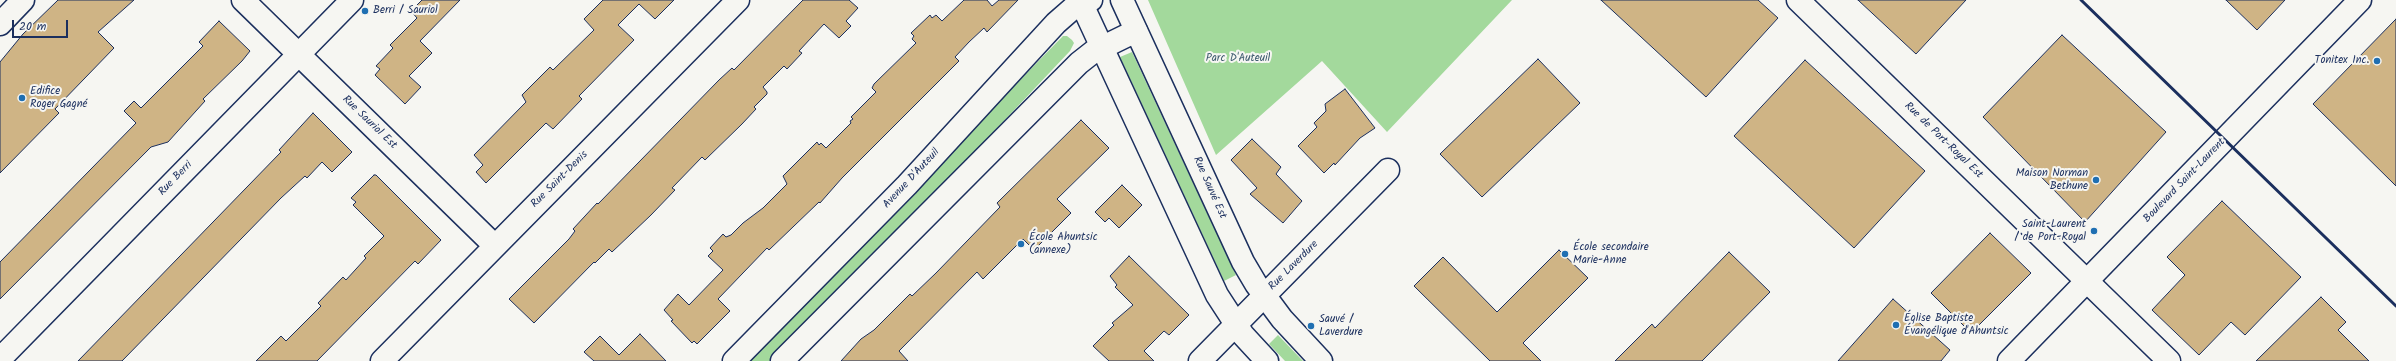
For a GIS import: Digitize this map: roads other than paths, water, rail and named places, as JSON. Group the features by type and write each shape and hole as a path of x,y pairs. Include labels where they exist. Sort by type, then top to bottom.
{"street":[{"path":"0,24 23,0"},
{"name":"Rue Sauriol Est","path":"243,0 495,246"},
{"name":"Rue Berri","path":"0,359 352,0"},
{"name":"Rue Saint-Denis","path":"382,361 738,0"},
{"name":"Rue Sauvé Est","path":"1122,0 1243,262 1282,319 1321,361"},
{"name":"Rue de Port-Royal Est","path":"1798,0 2169,361"},
{"name":"Boulevard Saint-Laurent","path":"2009,361 2088,282 2360,0"},
{"path":"1084,1 1102,48 1212,285 1236,325 1267,361"},
{"name":"Avenue D'Auteuil","path":"734,361 907,185 1056,23 1066,13 1084,1"},
{"path":"782,361 1079,63 1102,48 1136,31"},
{"name":"Rue Laverdure","path":"1200,361 1388,170"}],"railway":[{"path":"2081,0 2396,306"}],"place":[{"name":"Berri / Sauriol","path":"365,11"},
{"name":"Tonitex Inc.","path":"2377,61"},
{"name":"Edifice Roger Gagné","path":"22,98"},
{"name":"Maison Norman Bethune","path":"2096,180"},
{"name":"Saint-Laurent / de Port-Royal","path":"2094,231"},
{"name":"École Ahuntsic (annexe)","path":"1021,244"},
{"name":"École secondaire Marie-Anne","path":"1565,254"},
{"name":"Église Baptiste Évangélique d'Ahuntsic","path":"1896,325"},
{"name":"Sauvé / Laverdure","path":"1311,326"}],"park label":[{"name":"Parc D'Auteuil","path":"1238,59"}]}
